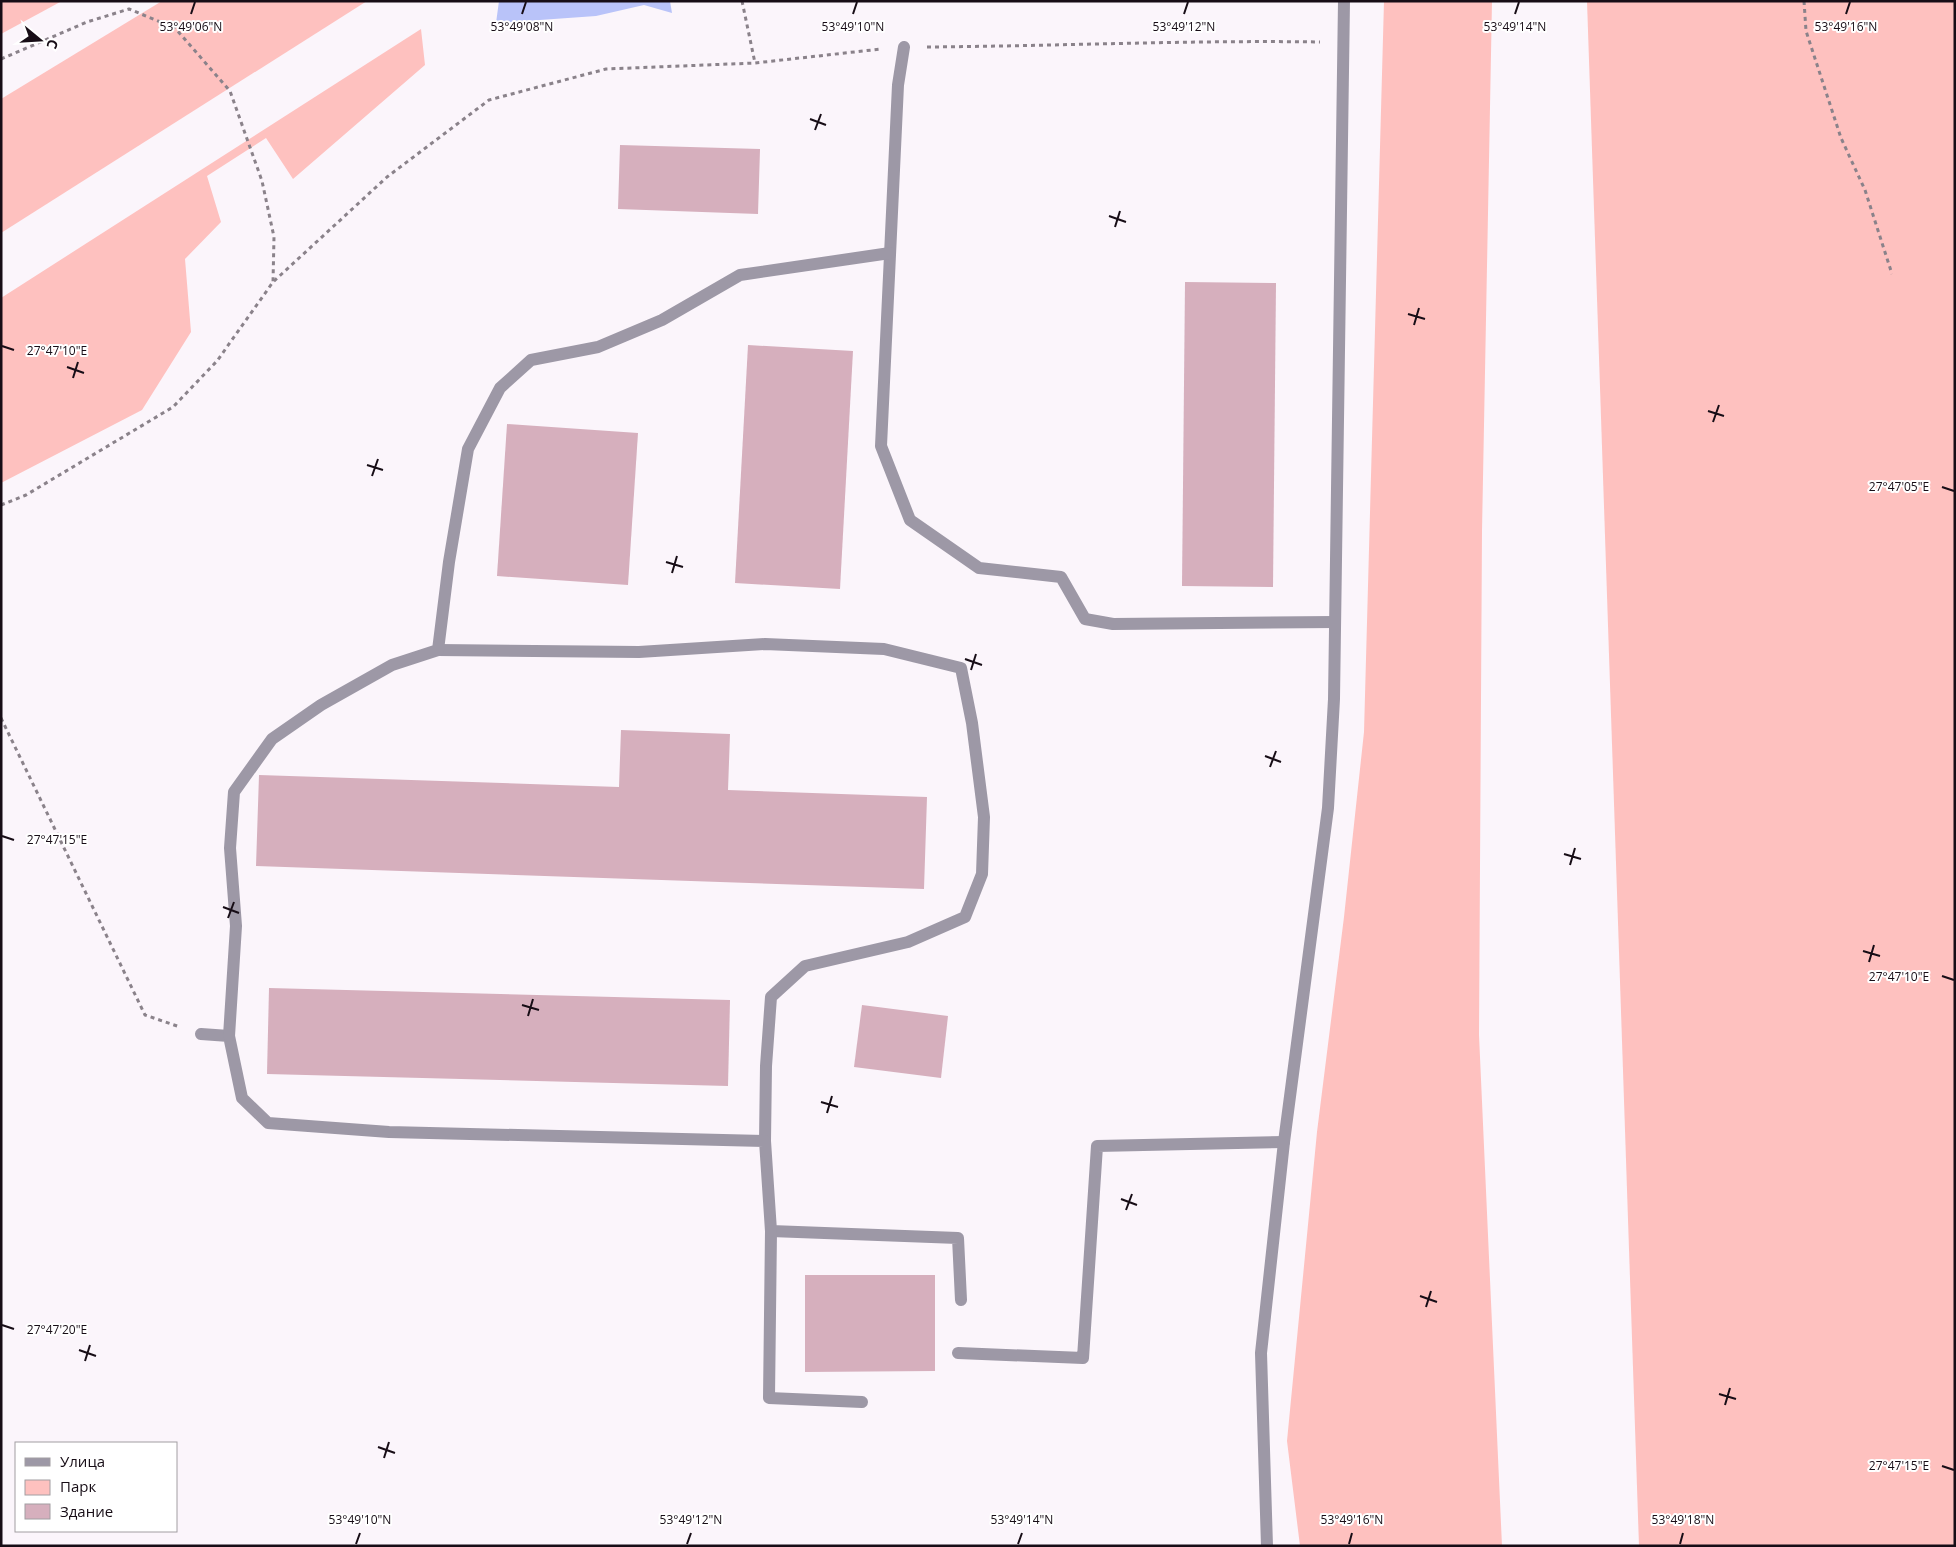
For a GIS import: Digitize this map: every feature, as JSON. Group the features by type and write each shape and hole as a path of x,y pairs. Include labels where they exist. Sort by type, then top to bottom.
{"street":[{"path":"1267,1546 1261,1353 1284,1142 1328,808 1334,699 1344,1"},
{"path":"904,47 898,85 881,446 910,520 979,568 1061,577 1085,619 1113,624 1334,622"},
{"path":"438,650 449,562 468,449 500,388 531,360 598,347 662,320 740,275 890,253"},
{"path":"765,1141 399,1132 268,1123 242,1098 229,1036 236,926 230,848 234,792 272,739 321,705 392,665 438,650 638,652 765,644 884,649 962,668 972,723 984,817 982,874 964,917 908,942 805,966 771,997 766,1066 765,1141 771,1231 769,1398 862,1402"},
{"path":"201,1034 229,1036"},
{"path":"958,1353 1083,1358 1097,1146 1284,1142"},
{"path":"771,1231 958,1238 961,1300"}],"path":[{"path":"742,1 755,63"},
{"path":"1804,1 1806,31 1841,138 1865,190 1892,274"},
{"path":"1,59 87,22 129,9 175,28 230,91 262,181 274,237 273,282"},
{"path":"1,505 26,495 173,407 217,361 273,282 387,176 489,100 606,69 755,63 904,47 1073,46 1214,41 1343,43"},
{"path":"1,718 145,1015 201,1034"}],"green space":[{"path":"1,1 62,1 1,34"},
{"path":"162,1 367,1 1,233 1,99"},
{"path":"1384,1 1492,1 1482,531 1479,1035 1502,1546 1300,1546 1287,1441 1317,1132 1344,917 1364,732"},
{"path":"1587,1 1955,1 1955,1546 1639,1546"},
{"path":"421,29 425,65 293,179 266,138 207,176 221,222 185,259 191,332 142,410 1,483 1,298"}],"water":[{"path":"499,1 670,1 672,13 644,5 596,16 496,23"}],"building":[{"path":"620,145 760,149 758,214 618,209"},
{"path":"1185,282 1276,283 1273,587 1182,586"},
{"path":"748,345 853,351 840,589 735,583"},
{"path":"507,424 638,433 628,585 497,576"},
{"path":"621,730 730,734 728,790 927,797 924,889 256,866 259,775 619,787"},
{"path":"269,988 730,1000 728,1086 267,1074"},
{"path":"862,1005 948,1016 941,1078 854,1067"},
{"path":"805,1275 935,1275 935,1371 805,1372"}]}
